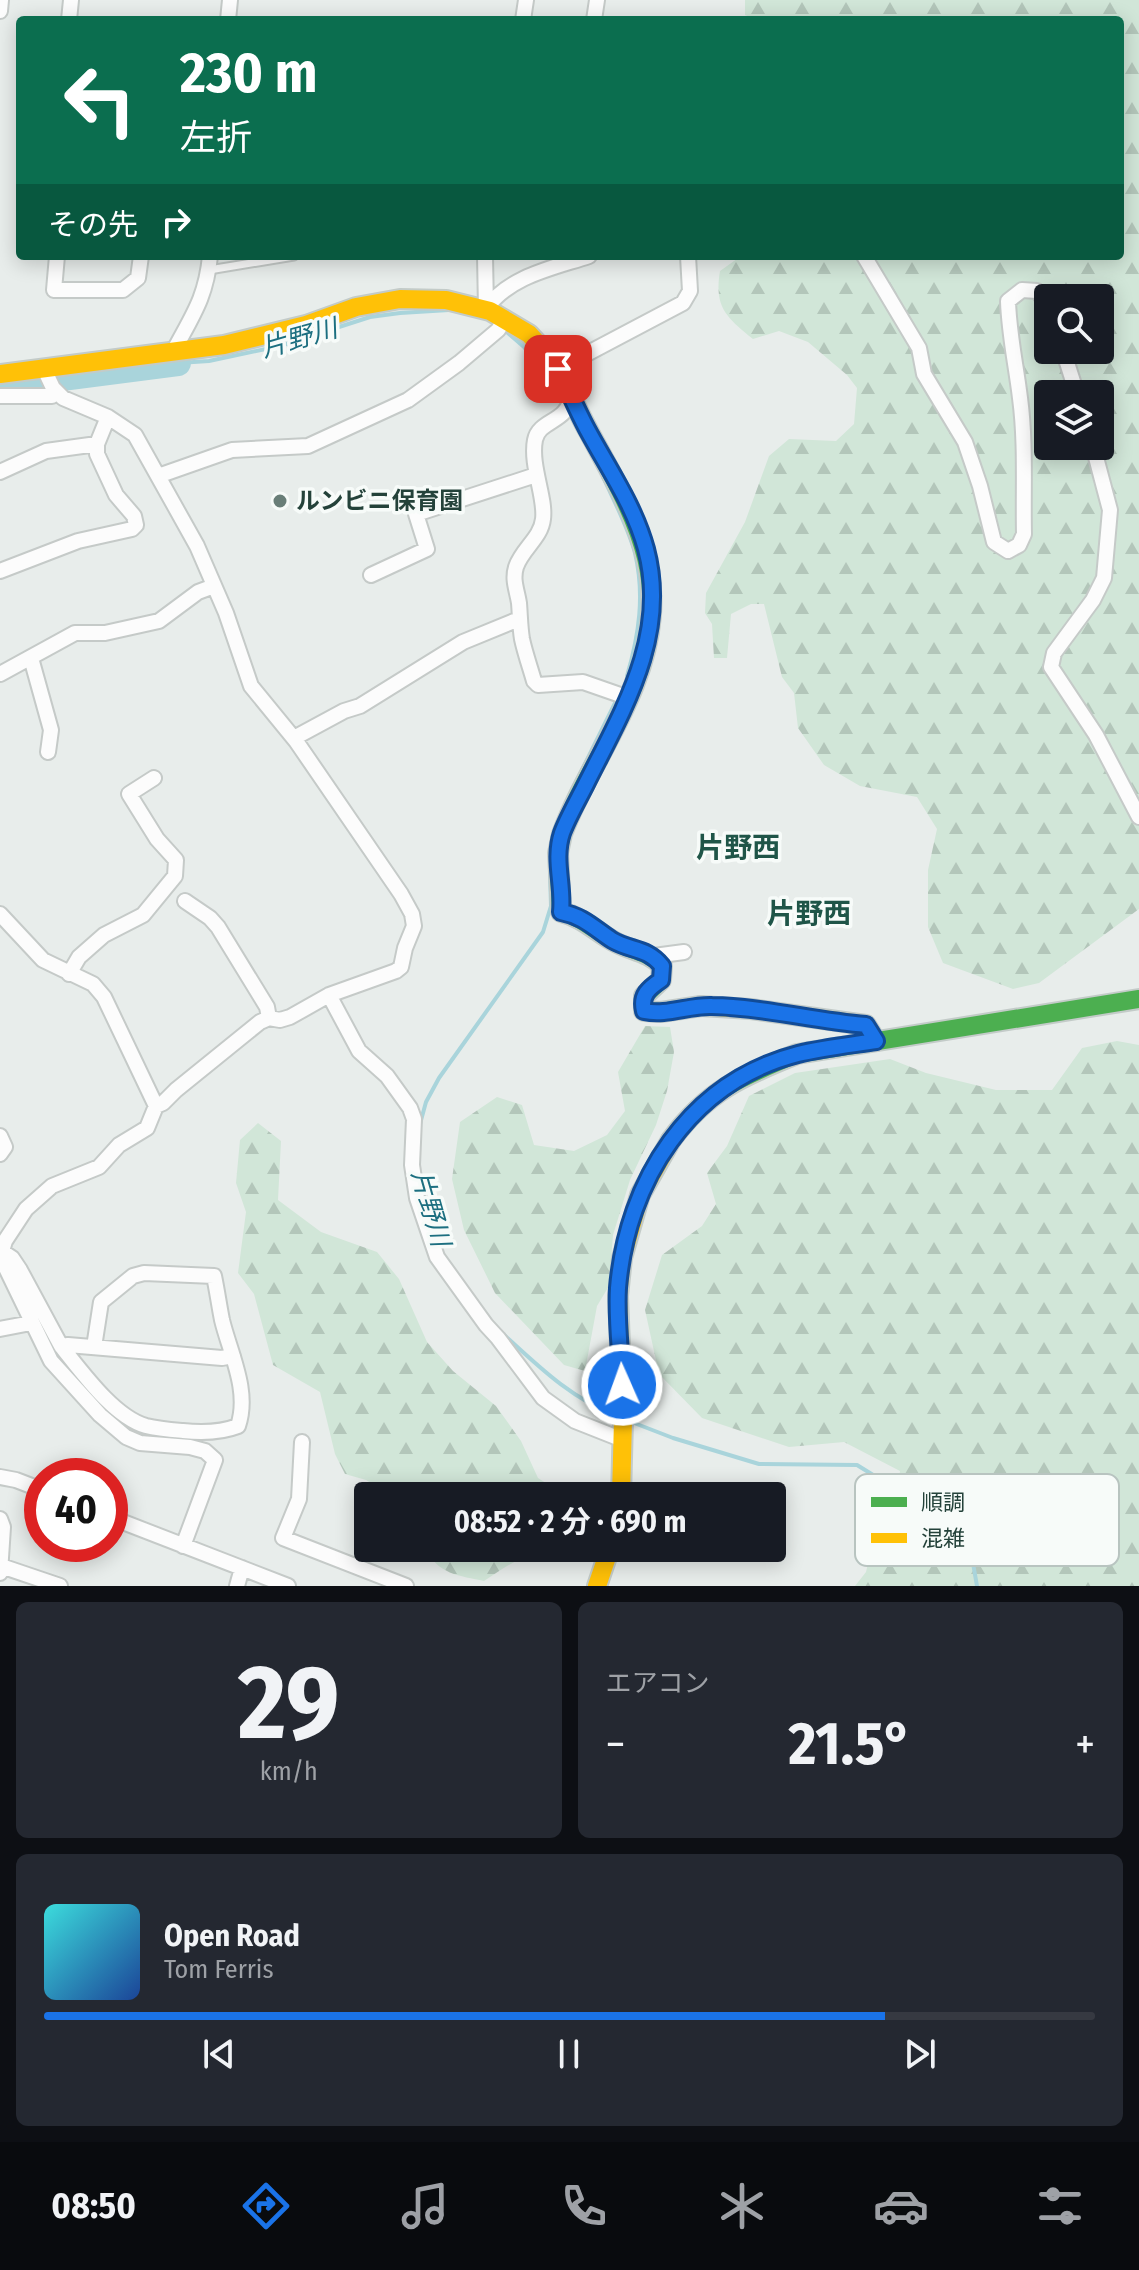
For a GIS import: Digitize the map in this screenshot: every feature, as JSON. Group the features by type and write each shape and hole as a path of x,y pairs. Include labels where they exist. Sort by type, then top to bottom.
{"street":[{"path":"0,11 1,0"},
{"path":"57,260 54,290 123,290 138,278 140,260"},
{"path":"485,260 486,309"},
{"path":"486,309 494,297 514,283 578,260"},
{"path":"558,369 683,303 690,291 688,260"},
{"path":"866,260 919,348 924,374 965,442 994,542 1008,551 1019,545 1024,534 1024,458 1008,301 1022,290 1034,291"},
{"path":"173,352 190,326 201,299 209,263"},
{"path":"0,374 51,382 173,352 231,344 319,322 356,307 386,300 443,299 486,309 502,323 528,333 558,369 638,523 647,553 652,615 643,662 624,696 562,833 557,862 562,889 561,912 573,914 595,926 612,940 654,956 684,952"},
{"path":"158,476 232,450 308,446 408,400 459,363 502,323"},
{"path":"0,396 52,396 51,382"},
{"path":"51,382 63,398 108,417 135,435 181,513 214,586 251,686 294,738 401,894 412,914 414,926 401,967 396,971 329,995 290,1017 280,1020 269,1018 260,1022 156,1106 147,1128 119,1145 99,1167 52,1186 26,1209 1,1250 4,1264 51,1361 100,1415 126,1437 140,1443 190,1447 205,1451 215,1460 183,1546"},
{"path":"571,395 570,404 563,415 540,429 535,439 536,475 544,516 542,528 516,568 514,582 519,619 534,681 538,685 583,682 624,696"},
{"path":"0,571 78,541 132,529 136,525 134,516 111,486 97,454 97,444 108,417"},
{"path":"0,472 46,451 97,444"},
{"path":"1097,460 1110,510 1104,578 1093,600 1054,653 1051,667 1096,735 1139,817"},
{"path":"371,575 427,549 416,514 536,475"},
{"path":"0,674 75,633 105,633 159,621 198,592 214,586"},
{"path":"294,738 344,711 360,706 463,642 519,619"},
{"path":"31,658 51,730 48,752"},
{"path":"69,974 79,957 104,935 143,915 175,876 176,860 157,839 129,794 154,778"},
{"path":"185,901 218,927 267,1007 269,1018"},
{"path":"0,914 43,960 93,984 104,997 156,1106"},
{"path":"654,956 662,966 661,980 647,989 642,1003 644,1011 656,1014 709,1005 799,1014 866,1025 876,1041"},
{"path":"329,995 359,1051 387,1076 410,1108 414,1119 412,1165 417,1198 437,1257 543,1398 575,1421 622,1425"},
{"path":"621,1482 618,1289 630,1223 652,1168 684,1123 713,1096 745,1074 797,1054 1139,999"},
{"path":"0,1136 5,1147 0,1154"},
{"path":"1,1250 12,1258 20,1270 61,1346 102,1395 129,1417 144,1425 195,1432 224,1432 238,1426 242,1405 214,1276 144,1273 133,1276 101,1302 94,1347"},
{"path":"0,1329 31,1323"},
{"path":"61,1346 222,1358 233,1356"},
{"path":"302,1442 299,1499 283,1538 406,1586"},
{"path":"0,1477 24,1483"},
{"path":"0,1519 1,1570 60,1586"},
{"path":"128,1524 288,1586"},
{"path":"597,1586 605,1562"},
{"path":"237,1586 242,1568"}],"lane":[{"path":"209,263 245,260"}],"green space":[{"path":"745,0 1139,0 1139,909 1039,983 1013,989 943,963 928,927 928,870 937,829 917,797 860,786 824,765 798,728 794,693 782,677 764,604 751,604 731,614 727,658 714,658 712,624 705,613 706,593 745,522 769,456 789,439 836,441 854,424 857,388 847,375 808,342 779,331 753,339 724,310 719,294 720,271 735,260 1124,260 1124,16 747,16"},
{"path":"645,1026 670,1027 674,1052 667,1091 656,1125 630,1180 613,1235 609,1286 597,1306 585,1371 564,1365 495,1293 464,1230 452,1179 460,1122 497,1097 522,1105 534,1145 574,1151 607,1135 625,1111 618,1072"},
{"path":"1117,1041 1139,1045 1139,1586 855,1586 867,1566 1119,1566 1119,1474 900,1474 900,1471 844,1442 789,1447 702,1418 659,1374 645,1310 662,1255 702,1226 716,1204 707,1173 727,1146 749,1096 795,1073 890,1059 926,1073 996,1090 1052,1090 1082,1048"},
{"path":"258,1123 281,1141 278,1200 321,1232 377,1252 399,1279 427,1342 453,1371 496,1406 521,1441 538,1478 544,1482 369,1482 345,1474 335,1454 320,1392 273,1365 254,1294 238,1273 246,1212 236,1183 240,1140"},
{"path":"515,1562 484,1581 442,1569 436,1563"}],"waterway":[{"name":"片野川","path":"178,363 209,361 280,346 370,317 449,310"},
{"name":"片野川","path":"502,328 524,347 555,386"},
{"name":"片野川","path":"0,386 178,363"},
{"name":"片野川","path":"603,477 629,534 640,584 635,645 627,676"},
{"name":"片野川","path":"568,798 617,699"},
{"name":"片野川","path":"420,1124 426,1102 439,1078 543,932 551,906 550,872"},
{"name":"片野川","path":"502,1333 570,1391 617,1416"},
{"name":"片野川","path":"629,1421 759,1464 857,1465 872,1474"},
{"name":"片野川","path":"974,1566 977,1586"}],"traffic: fast":[{"path":"549,356 635,524 645,553 651,615 646,648 634,685 562,834 558,853 561,912 662,966 661,980 644,996 644,1011 661,1012 701,1006"},
{"path":"671,1140 712,1097 742,1078 797,1054 1139,999"}],"traffic: slow":[{"path":"0,374 224,345 306,325 356,307 400,299 446,300 490,311 529,334 549,356"},
{"path":"701,1006 751,1009 866,1025 876,1041"},
{"path":"621,1482 623,1420 618,1296 622,1258 640,1195 671,1140"},
{"path":"597,1586 605,1562"}],"place":[{"name":"ルンビニ保育園","path":"280,501"}],"district":[{"name":"片野西","path":"738,847"},
{"name":"片野西","path":"809,913"}],"route":[{"path":"558,369 638,523 647,553 652,615 643,662 627,701 562,833 557,862 562,889 561,912 573,914 595,926 612,940 654,956 662,966 661,980 647,989 642,1003 644,1011 656,1014 709,1005 799,1014 866,1025 876,1041 797,1054 745,1074 713,1096 684,1123 652,1168 630,1223 618,1289 622,1385"}]}
